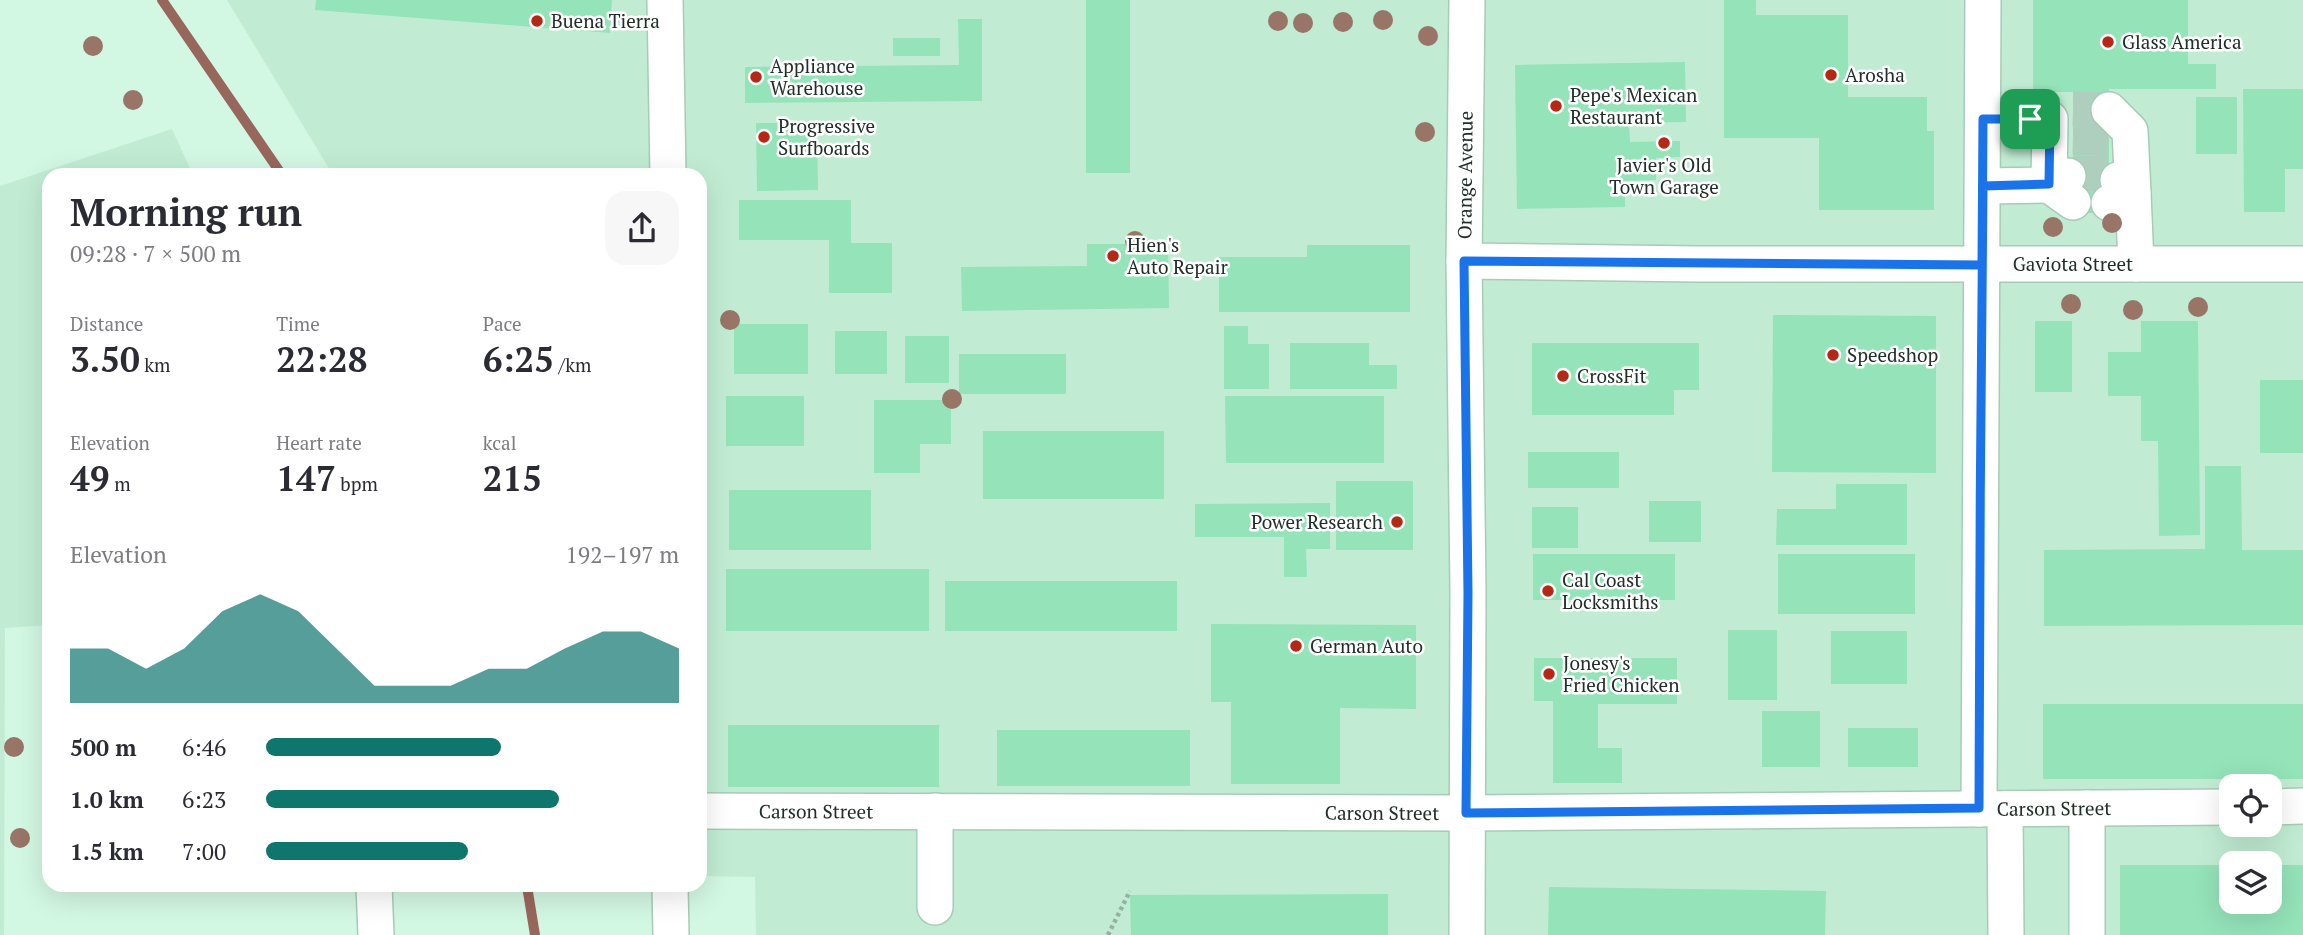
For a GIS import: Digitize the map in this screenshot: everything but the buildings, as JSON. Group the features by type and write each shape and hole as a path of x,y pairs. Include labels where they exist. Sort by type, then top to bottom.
{"street":[{"path":"666,0 668,168"},
{"name":"Orange Avenue","path":"1467,0 1464,261 1468,593 1467,935"},
{"path":"1983,0 1982,265 1992,808 2006,935"},
{"path":"1983,119 2065,122 2065,187 1983,186"},
{"path":"2116,126 2117,190 2136,264"},
{"name":"Gaviota Street","path":"1464,261 1982,265 2303,264"},
{"path":"2282,807 2303,806"},
{"name":"Carson Street","path":"707,811 1466,813 2219,807"},
{"path":"2087,808 2087,935"},
{"path":"935,811 935,907"},
{"path":"374,892 376,935"},
{"path":"670,892 671,935"}],"path":[{"path":"1108,935 1130,891"}],"shaded area":[{"path":"227,0 2303,0 2303,935 756,935 755,877 707,876 707,168 329,168"},
{"path":"172,129 190,168 54,168"},
{"path":"42,172 42,625 5,628 4,935 0,935 0,186"}],"waterway":[{"path":"162,0 277,168"},
{"path":"528,892 535,935"}],"tunnel":[{"path":"2073,109 2109,110"},
{"path":"2073,137 2109,138"},
{"path":"2073,174 2109,173"}],"place":[{"name":"Buena Tierra","path":"537,21"},
{"name":"Glass America","path":"2108,42"},
{"name":"Arosha","path":"1831,75"},
{"name":"Appliance Warehouse","path":"756,77"},
{"name":"Pepe's Mexican Restaurant","path":"1556,106"},
{"name":"Progressive Surfboards","path":"764,137"},
{"name":"Javier's Old Town Garage","path":"1664,143"},
{"name":"Hien's Auto Repair","path":"1113,256"},
{"name":"Speedshop","path":"1833,355"},
{"name":"CrossFit","path":"1563,376"},
{"name":"Power Research","path":"1397,522"},
{"name":"Cal Coast Locksmiths","path":"1548,591"},
{"name":"German Auto","path":"1296,646"},
{"name":"Jonesy's Fried Chicken","path":"1549,674"}],"route":[{"path":"2030,119 1983,119 1983,186 1982,265 1464,261 1468,593 1466,813 1979,808 1983,186 2049,184 2050,119 2030,119"}]}
